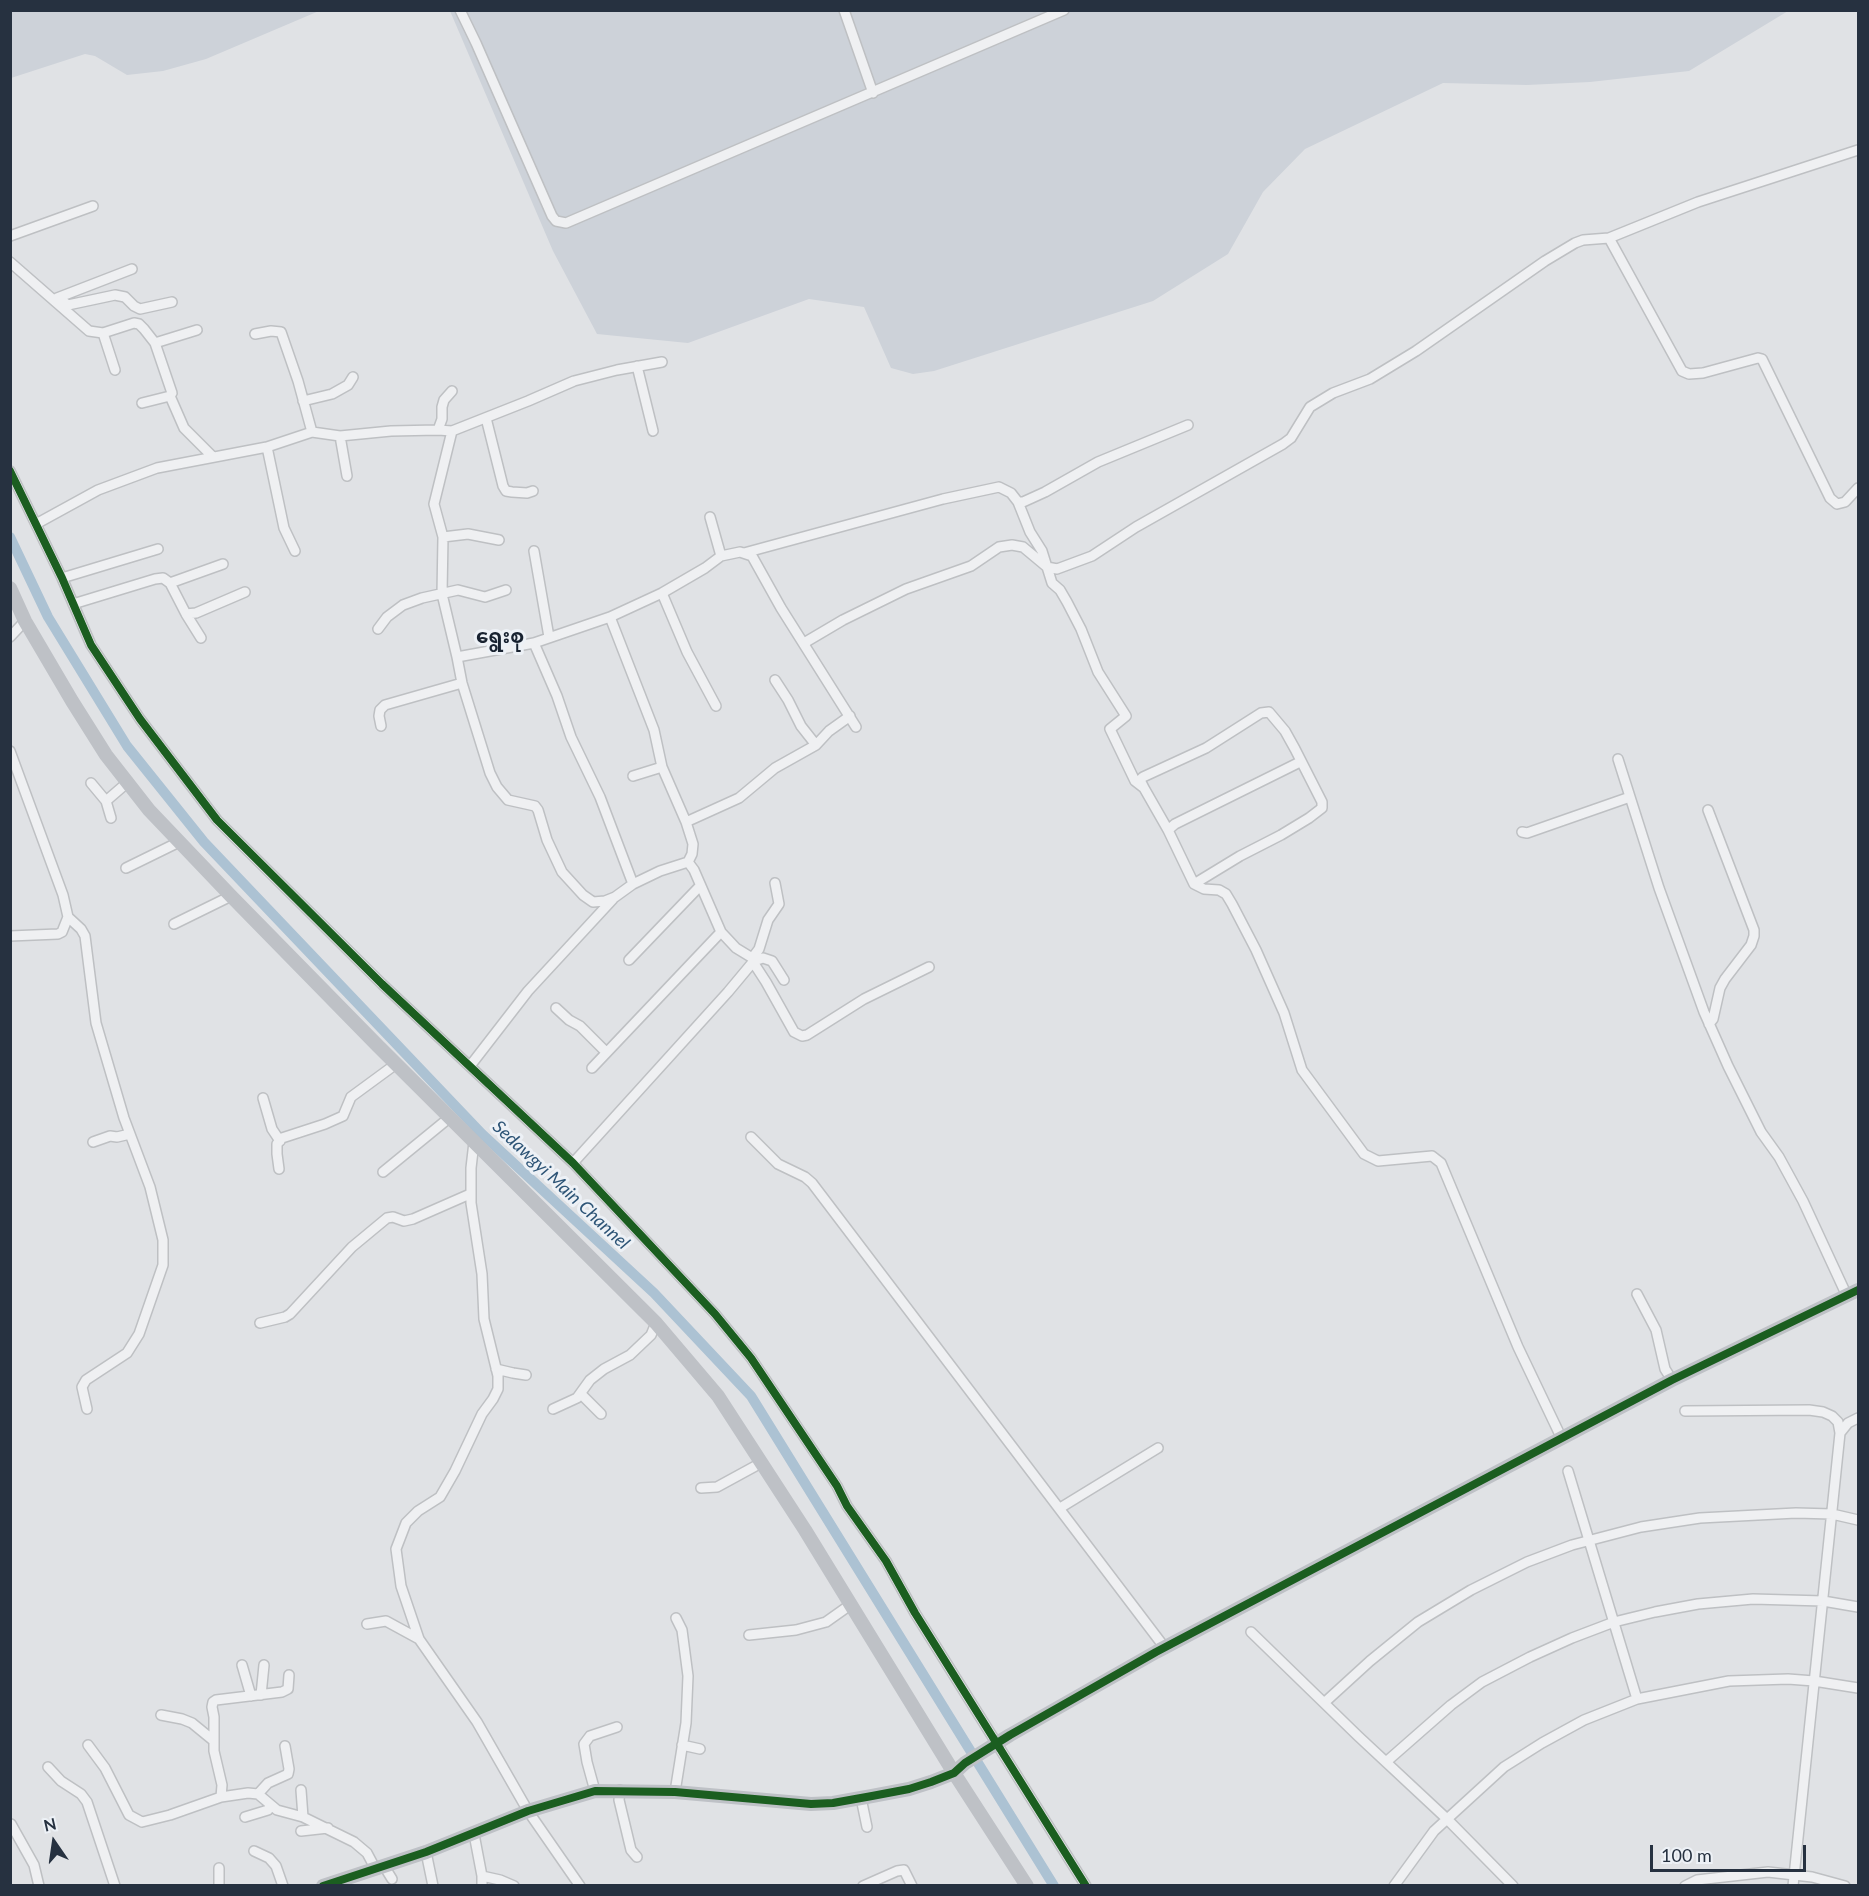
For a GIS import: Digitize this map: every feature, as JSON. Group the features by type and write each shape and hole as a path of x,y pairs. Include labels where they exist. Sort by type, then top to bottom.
{"street":[{"path":"460,10 552,216 556,221 566,223 1064,10"},
{"path":"844,10 873,93"},
{"path":"804,643 843,620 906,589 971,566 999,547 1012,545 1023,548 1047,567 1057,569 1092,556 1136,527 1254,462 1291,438 1310,407 1333,393 1370,379 1407,357 1545,261 1575,243 1583,240 1609,238 1698,202 1858,150"},
{"path":"10,236 93,206"},
{"path":"1609,238 1682,371 1689,374 1703,373 1758,358 1762,359 1830,498 1837,504 1845,502 1858,488"},
{"path":"10,262 46,291 89,331 104,333 134,323 139,324 155,343 170,385 172,393 170,396 184,428 212,456"},
{"path":"57,298 132,269"},
{"path":"46,291 68,305 110,296 121,296 140,309 172,302"},
{"path":"155,343 198,330"},
{"path":"255,334 281,332 312,432"},
{"path":"104,333 115,370"},
{"path":"36,524 98,489 157,468 267,447 312,432 340,436 391,431 452,431 528,402 574,381 662,362"},
{"path":"637,366 653,431"},
{"path":"303,401 332,394 348,385 353,377"},
{"path":"438,430 444,400 452,391"},
{"path":"141,403 170,396"},
{"path":"486,418 506,491 527,493 533,491"},
{"path":"1018,502 1046,492 1098,462 1188,425"},
{"path":"452,431 434,504 443,537 442,594 462,683 490,772 496,787 508,800 535,806 562,872 583,895 593,902 600,903 615,897"},
{"path":"340,436 347,476"},
{"path":"267,447 284,528 295,551"},
{"path":"10,471 62,578 91,645 152,736 217,820 381,984 573,1163 715,1314 751,1359 837,1486 847,1506 886,1561 993,1745 1086,1886"},
{"path":"744,553 943,499 999,487 1011,493 1018,502 1030,532 1042,551 1052,583 1060,590 1081,629 1098,672 1126,716 1110,729 1135,781 1144,788"},
{"path":"710,517 721,556"},
{"path":"443,537 468,534 499,540"},
{"path":"62,578 158,549"},
{"path":"534,551 549,637"},
{"path":"457,657 534,642 610,617 662,593 721,556 740,552 752,556 781,608 856,727"},
{"path":"170,583 223,564"},
{"path":"73,604 163,578 170,583 201,638"},
{"path":"10,588 25,621 95,737 149,810 449,1118 656,1323 718,1396 805,1530 954,1773 1027,1886"},
{"path":"378,629 387,617 403,605 422,598 458,590 485,597 506,590"},
{"path":"186,614 196,613 245,592"},
{"path":"662,593 687,652 716,706"},
{"path":"470,1066 528,991 615,897 633,884 660,871 688,862 692,854 693,844 687,822 662,767 654,730 610,617"},
{"path":"10,637 25,621"},
{"path":"534,642 557,696 571,737 600,797 633,884"},
{"path":"775,680 801,726 816,745"},
{"path":"381,726 380,710 385,705 462,683"},
{"path":"1194,884 1240,856 1281,835 1322,808 1322,802 1285,731 1269,712 1261,713 1206,748 1140,780 1168,830 1194,884 1204,889 1219,890 1226,894 1232,904 1256,950 1284,1013 1302,1070 1364,1154 1378,1161 1432,1156 1441,1163 1518,1347 1561,1437"},
{"path":"687,822 739,798 775,768 816,745 829,731 850,716"},
{"path":"10,751 63,895 68,917 85,936 96,1023 118,1098 143,1166 163,1239 163,1265 139,1334 131,1349 91,1376 82,1387 87,1409"},
{"path":"323,1886 426,1852 528,1811 595,1791 675,1792 811,1804 833,1803 909,1789 954,1773 993,1745 1165,1648 1561,1437 1672,1380 1853,1293 1779,1157 1761,1132 1709,1024 1659,888 1618,759"},
{"path":"1168,830 1175,824 1300,762"},
{"path":"633,776 662,767"},
{"path":"91,783 106,801 111,818"},
{"path":"106,801 128,783"},
{"path":"1522,832 1527,833 1630,797"},
{"path":"1708,810 1754,930 1751,945 1720,988 1713,1019 1709,1024"},
{"path":"126,868 179,842"},
{"path":"688,862 694,870 721,932 736,948 753,960 794,1032 802,1036 864,999 929,967"},
{"path":"573,1163 753,960 768,920 779,904 775,882"},
{"path":"629,960 700,886"},
{"path":"174,924 231,896"},
{"path":"10,936 58,934 62,932 68,917"},
{"path":"592,1068 721,932"},
{"path":"753,960 763,958 772,961 784,980"},
{"path":"556,1008 580,1026 606,1052"},
{"path":"279,1168 278,1144 282,1138 343,1116 351,1097 396,1064"},
{"path":"262,1098 274,1135 280,1141"},
{"path":"383,1172 449,1118"},
{"path":"93,1142 110,1136 130,1134"},
{"path":"751,1137 778,1164 805,1177 812,1183 1165,1648"},
{"path":"474,1142 470,1194 482,1274 484,1319 496,1368 498,1389 482,1414 449,1484 440,1497 418,1511 406,1523 396,1549 401,1586 419,1639 477,1722 528,1811 580,1886"},
{"path":"260,1323 290,1314 352,1247 387,1218 393,1217 404,1221 413,1219 470,1194"},
{"path":"1637,1294 1656,1330 1665,1369 1672,1380"},
{"path":"553,1409 581,1394 590,1380 634,1352 651,1335 656,1323"},
{"path":"496,1368 526,1375"},
{"path":"581,1394 601,1414"},
{"path":"1685,1411 1823,1412 1833,1416 1838,1422 1840,1433 1793,1886"},
{"path":"1840,1433 1848,1423 1858,1418"},
{"path":"1060,1508 1158,1448"},
{"path":"701,1488 717,1487 761,1463"},
{"path":"1568,1472 1637,1699"},
{"path":"1324,1703 1418,1622 1471,1590 1527,1562 1572,1545 1641,1527 1700,1518 1796,1513 1832,1514 1858,1520"},
{"path":"1386,1762 1451,1705 1482,1682 1530,1657 1614,1622 1654,1611 1753,1599 1823,1601 1858,1607"},
{"path":"749,1635 796,1630 826,1622 850,1605"},
{"path":"675,1792 686,1723 688,1676 682,1630 676,1618"},
{"path":"367,1623 386,1621 419,1639"},
{"path":"1251,1632 1514,1886"},
{"path":"242,1665 256,1695"},
{"path":"256,1695 264,1665"},
{"path":"220,1797 222,1785 214,1751 213,1702 282,1692 288,1689 289,1675"},
{"path":"1394,1886 1434,1831 1504,1767 1584,1720 1637,1699 1729,1681 1788,1679 1858,1688"},
{"path":"161,1715 192,1723 214,1742"},
{"path":"595,1791 584,1744 590,1736 617,1727"},
{"path":"88,1744 105,1768 129,1815 142,1822 170,1815 220,1797 258,1794 270,1806 290,1815 303,1816 354,1842 392,1879"},
{"path":"682,1745 700,1749"},
{"path":"258,1794 268,1783 288,1774 285,1746"},
{"path":"48,1767 61,1781 81,1794 87,1802 115,1886"},
{"path":"301,1790 303,1816"},
{"path":"620,1790 619,1800 631,1850 636,1857"},
{"path":"861,1798 867,1827"},
{"path":"245,1817 268,1810 270,1806"},
{"path":"11,1824 34,1865 39,1886"},
{"path":"301,1831 328,1828"},
{"path":"474,1834 482,1881 500,1880 514,1886"},
{"path":"254,1851 269,1858 276,1866 284,1886"},
{"path":"426,1852 433,1886"},
{"path":"219,1868 219,1886"},
{"path":"863,1886 904,1870 912,1886"},
{"path":"1684,1886 1697,1881 1768,1872 1795,1874 1845,1886"}],"shaded area":[{"path":"11,10 319,11 206,59 163,71 127,75 95,56 85,54 11,78"},
{"path":"450,11 1788,11 1689,71 1590,82 1527,85 1443,83 1305,149 1263,192 1228,254 1153,301 934,371 913,374 891,368 864,307 809,299 688,343 597,334 553,251"}],"waterway":[{"name":"Sedawgyi Main Channel","path":"10,537 48,617 127,746 204,842 482,1134 654,1293 751,1396 1054,1886"}],"cycle path":[{"path":"10,471 62,578 91,645 140,719 217,820 382,984 573,1163 715,1314 751,1358 837,1486 847,1506 886,1561 915,1613 1086,1886"},
{"path":"323,1886 426,1852 528,1811 595,1791 675,1792 811,1804 833,1803 872,1796 931,1782 954,1773 965,1763 1010,1735 1156,1652 1672,1380 1858,1290"}],"district":[{"name":"ရွေးစု","path":"500,637"}]}
